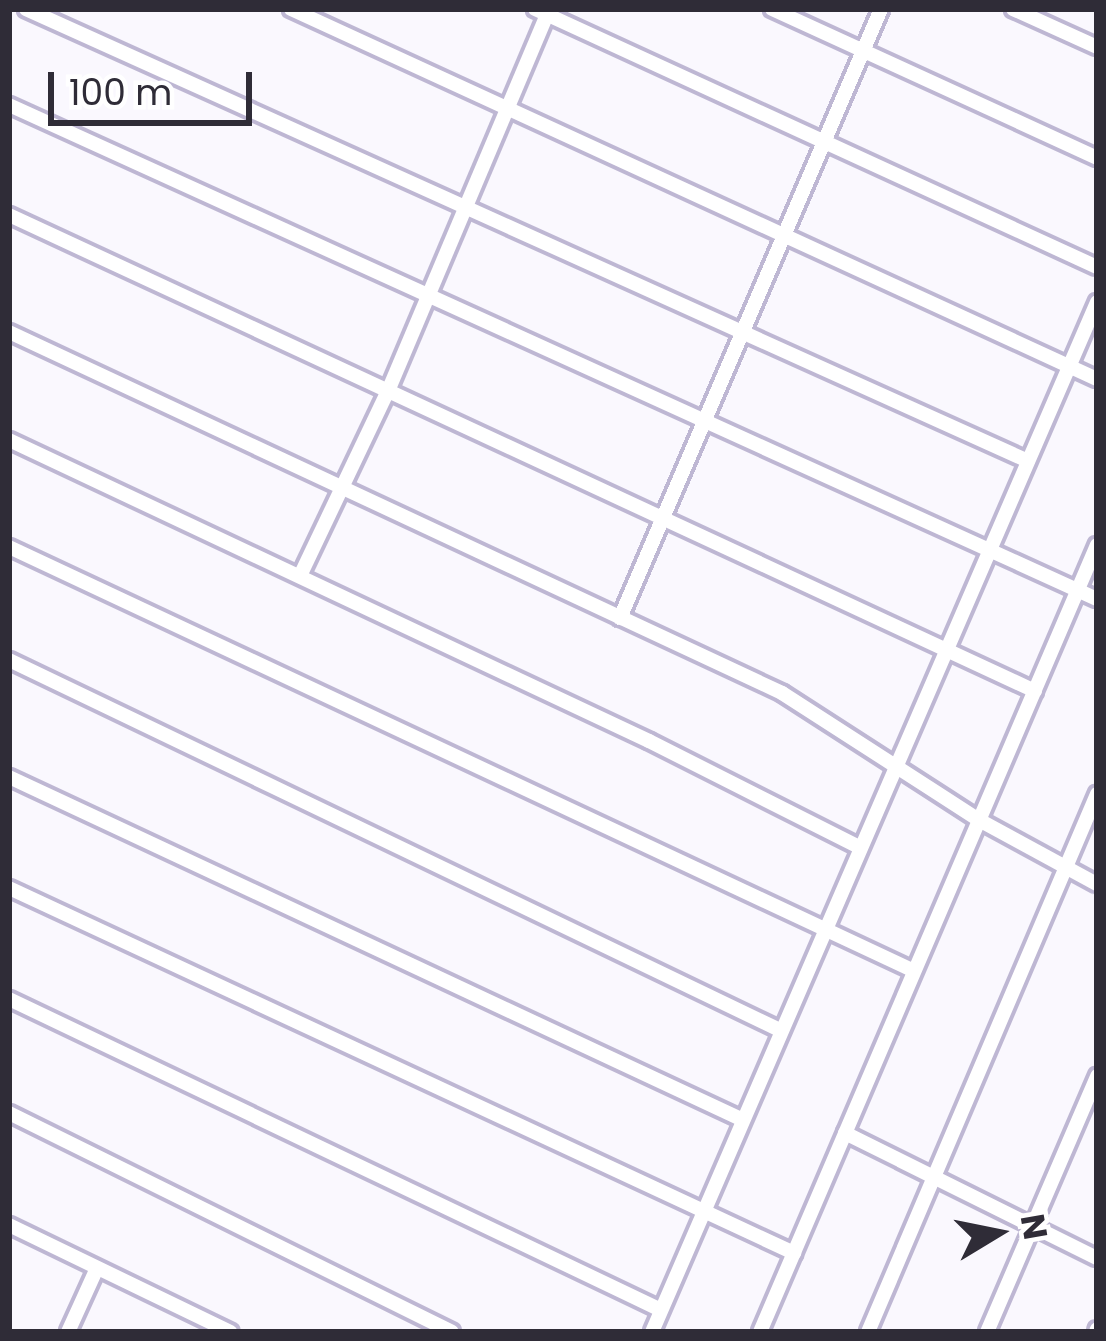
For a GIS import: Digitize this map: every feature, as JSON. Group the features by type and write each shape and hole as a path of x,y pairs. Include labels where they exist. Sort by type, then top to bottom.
{"street":[{"path":"26,9 1028,461"},
{"path":"291,9 1097,379"},
{"path":"772,9 1097,158"},
{"path":"620,618 881,9"},
{"path":"1013,9 1097,47"},
{"path":"300,576 388,392 508,109 543,11 1097,267"},
{"path":"9,105 1097,599"},
{"path":"9,215 1035,691"},
{"path":"652,1332 1097,302"},
{"path":"9,332 782,694 979,820 1097,884"},
{"path":"9,440 861,848"},
{"path":"760,1332 1097,545"},
{"path":"9,548 914,971"},
{"path":"9,660 782,1031"},
{"path":"9,777 743,1120"},
{"path":"868,1332 1097,794"},
{"path":"9,888 794,1253"},
{"path":"9,1000 661,1310"},
{"path":"987,1332 1097,1076"},
{"path":"9,1113 452,1332"},
{"path":"845,1133 935,1173 1097,1258"},
{"path":"9,1225 213,1328 230,1332"},
{"path":"68,1332 97,1268"}]}
